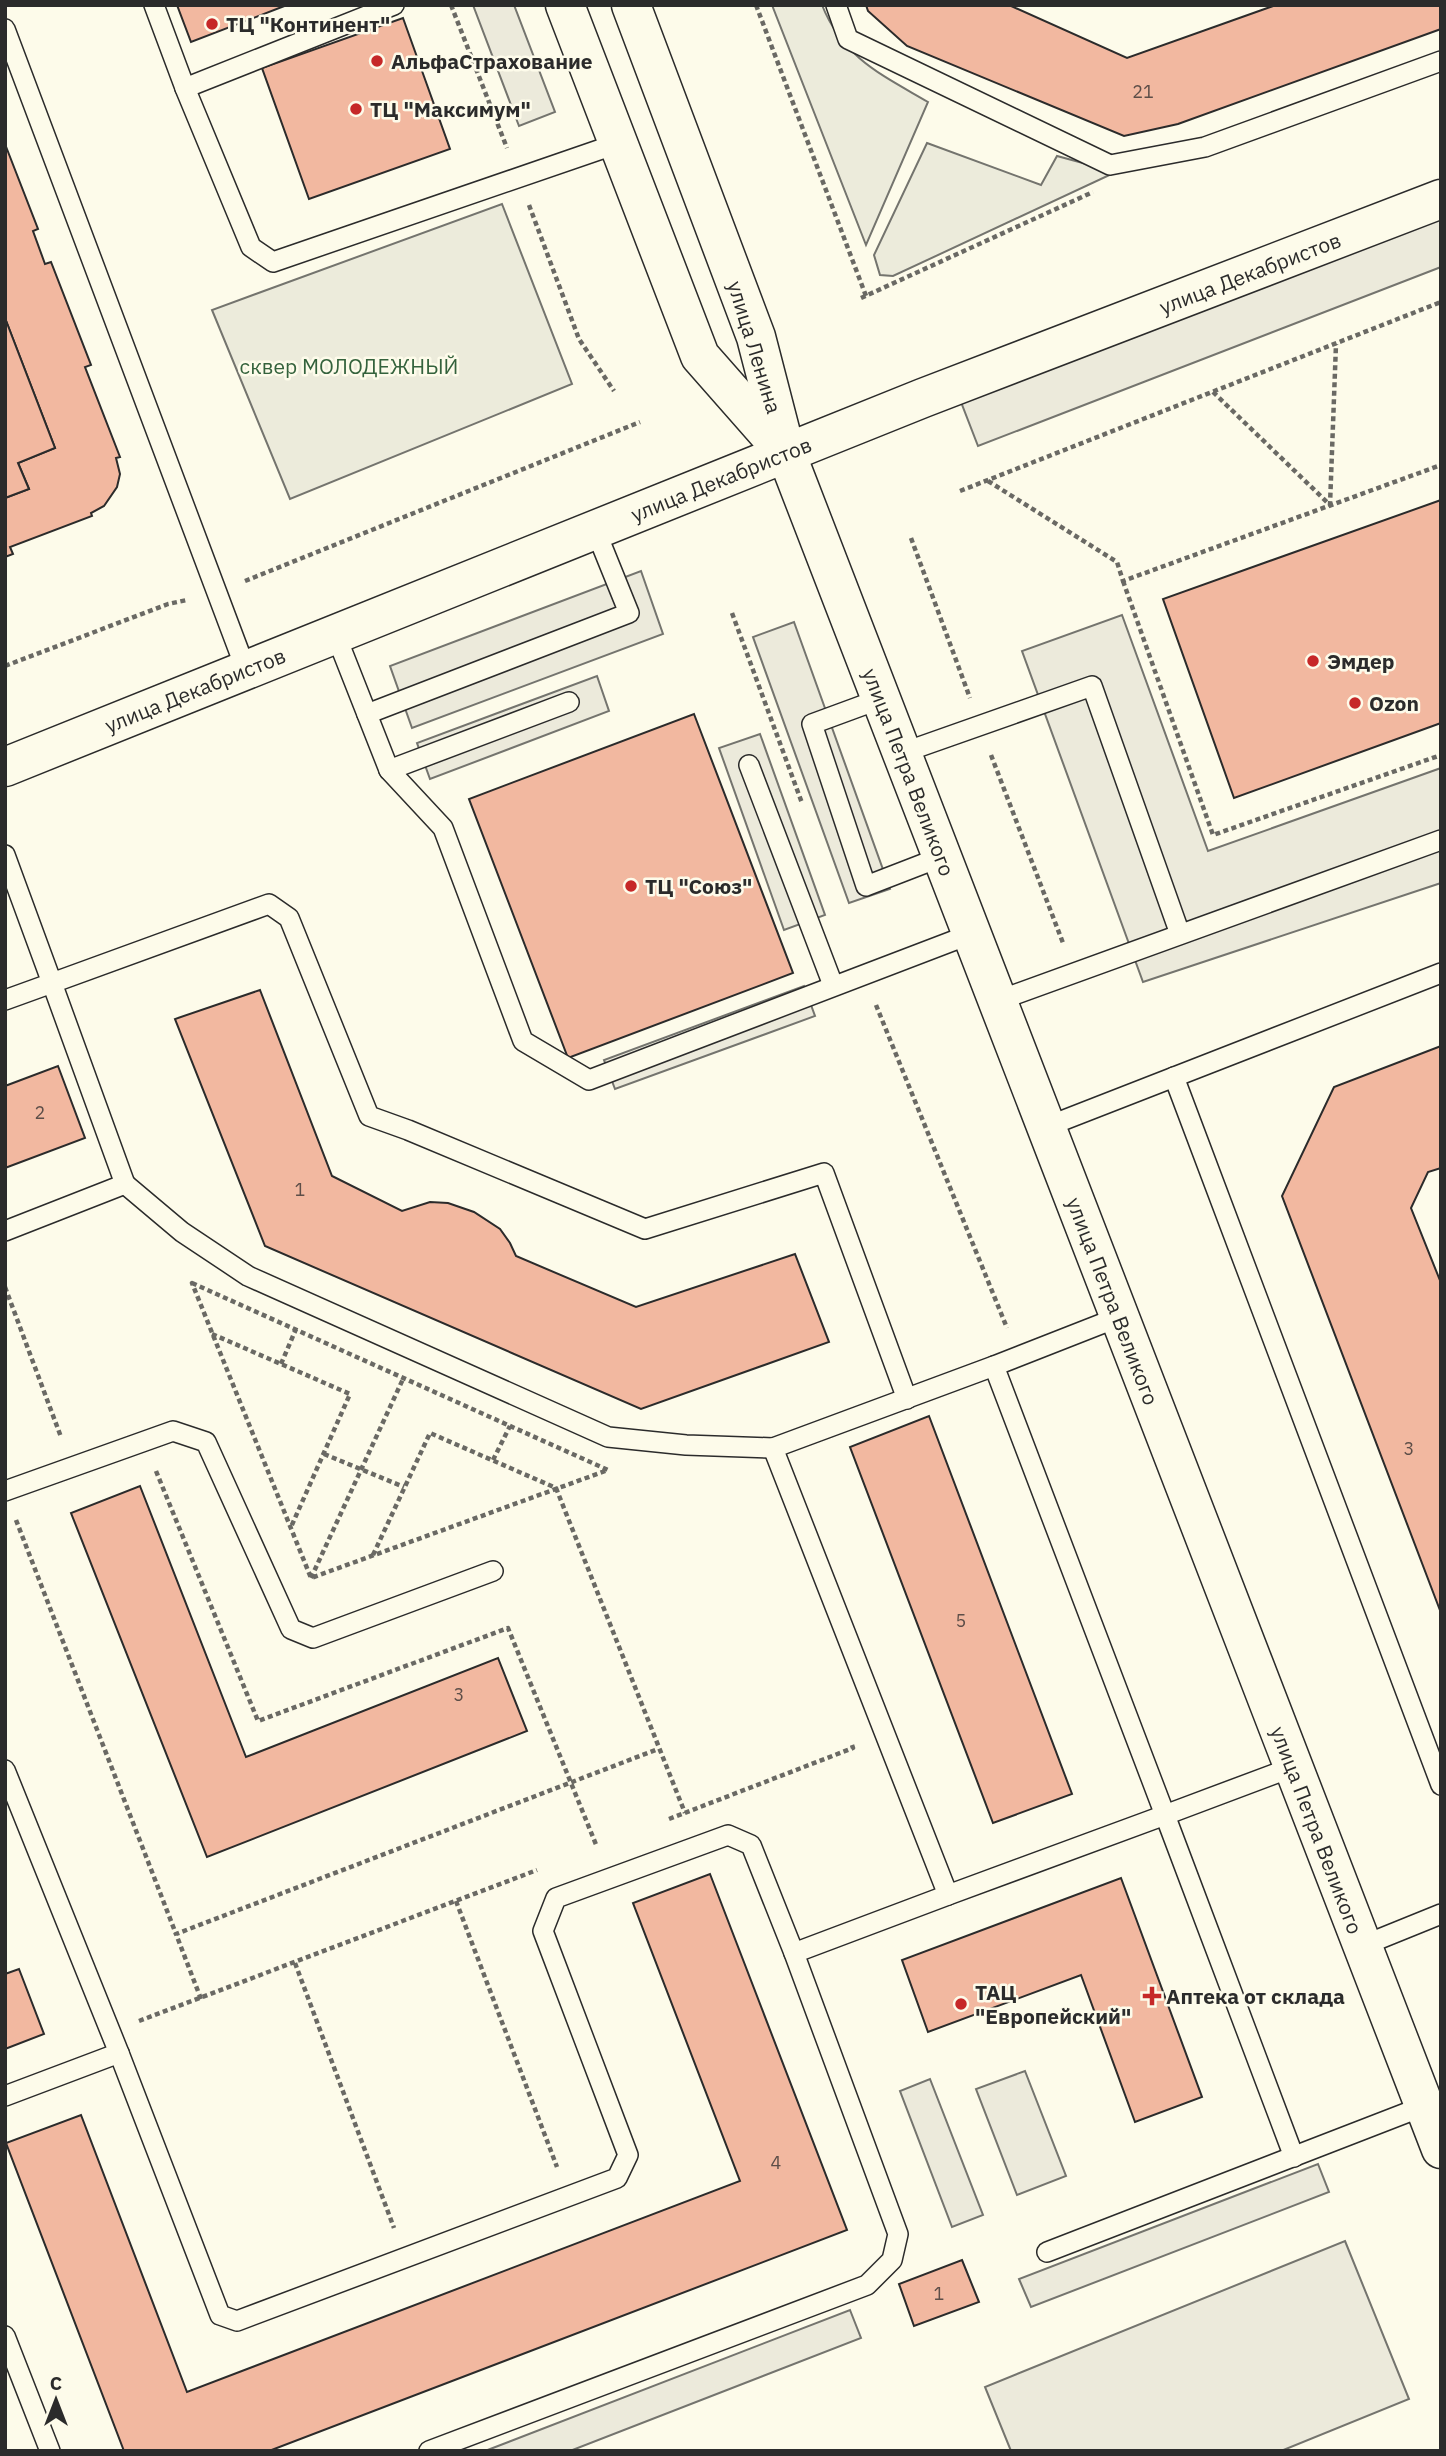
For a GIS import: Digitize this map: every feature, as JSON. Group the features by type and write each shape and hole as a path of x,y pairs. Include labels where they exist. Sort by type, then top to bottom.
{"main road":[{"name":"улица Ленина","path":"565,5 701,356 786,453"},
{"name":"улица Ленина","path":"631,5 756,337 786,453"},
{"name":"улица Декабристов","path":"5,767 923,398 1441,199"},
{"name":"улица Петра Великого","path":"786,453 1441,2149"}],"lane":[{"path":"154,5 185,88 251,247 273,262 619,144"},
{"path":"185,88 394,5"},
{"path":"836,5 848,39 1110,165 1205,147 1441,61"},
{"path":"5,29 246,670"},
{"path":"367,714 629,613 595,529"},
{"path":"335,633 388,770 443,828 523,1041 589,1080 971,934"},
{"path":"901,753 1092,686 1180,934"},
{"path":"880,699 812,724 866,886 941,857"},
{"path":"388,770 569,702"},
{"path":"748,765 833,985"},
{"path":"997,1001 1441,840"},
{"path":"5,855 125,1184 182,1232 248,1276 608,1437 686,1445 773,1448 1119,1317"},
{"path":"5,1000 269,904 289,918 369,1116 645,1229 824,1173 907,1399"},
{"path":"1046,1127 1441,973"},
{"path":"1174,1077 1441,1785"},
{"path":"5,1231 125,1184"},
{"path":"994,1366 1294,2157"},
{"path":"5,1491 173,1431 206,1442 291,1629 313,1638 492,1571"},
{"path":"773,1448 948,1895"},
{"path":"794,1953 1293,1767"},
{"path":"5,1770 111,2032 220,2315 237,2321 617,2178 628,2155 543,1931 556,1898 728,1835 751,1845 898,2234 892,2260 867,2285 429,2451"},
{"path":"1362,1946 1441,1914"},
{"path":"5,2096 119,2053"},
{"path":"1047,2252 1424,2106"},
{"path":"5,2336 50,2451"}],"path":[{"path":"756,5 866,296"},
{"path":"960,491 1441,302"},
{"path":"1330,505 1336,344"},
{"path":"1213,392 1330,505"},
{"path":"5,666 168,604 218,592 640,422"},
{"path":"1123,581 1441,465"},
{"path":"987,480 1117,562 1213,835 1441,755"},
{"path":"911,538 1074,973"},
{"path":"192,1283 608,1470 311,1578 212,1334 192,1283"},
{"path":"5,1287 61,1438"},
{"path":"281,1364 296,1329"},
{"path":"212,1334 350,1394 291,1528"},
{"path":"311,1578 403,1378"},
{"path":"494,1460 510,1426"},
{"path":"372,1556 430,1433 556,1488 685,1813"},
{"path":"324,1454 404,1487"},
{"path":"16,1518 201,1999"},
{"path":"660,1823 853,1748 848,1735"},
{"path":"176,1934 658,1749"},
{"path":"597,1847 609,1842"},
{"path":"111,2032 546,1867"},
{"path":"456,1901 568,2197"},
{"path":"295,1963 406,2258"}],"green space":[{"path":"772,5 822,5 841,39 853,52 880,73 928,102 866,245"},
{"path":"927,143 1041,185 1057,156 1116,172 893,276 880,275 874,255"},
{"name":"сквер МОЛОДЕЖНЫЙ","path":"502,204 572,384 290,499 212,310"}],"shaded area":[{"path":"473,5 514,5 555,112 519,126"},
{"path":"1441,216 1441,267 978,446 961,402"},
{"path":"641,571 663,634 412,728 390,666"},
{"path":"1122,615 1208,851 1441,768 1441,883 1143,982 1022,651"},
{"path":"794,622 890,889 849,903 753,637"},
{"path":"597,676 609,711 430,779 417,743"},
{"path":"760,734 825,915 784,930 719,748"},
{"path":"804,986 815,1016 615,1089 604,1060"},
{"path":"1025,2071 1066,2176 1017,2195 976,2089"},
{"path":"930,2079 983,2215 952,2227 900,2091"},
{"path":"1318,2164 1329,2192 1031,2307 1019,2279"},
{"path":"1345,2241 1409,2399 1281,2451 1011,2451 985,2387"},
{"path":"850,2310 861,2338 570,2451 485,2451"}],"building":[{"name":"ТЦ \"Континент\"","path":"177,5 287,5 191,42"},
{"path":"866,5 1009,5 1127,58 1276,5 1441,5 1441,29 1178,124 1124,136 907,46 868,11"},
{"name":"ТЦ \"Максимум\"","path":"403,18 450,149 309,199 262,68"},
{"path":"5,144 38,229 33,231 45,264 51,262 91,365 85,367 120,457 116,458 120,474 117,487 104,506 91,513 92,516 10,547 13,554 5,557 5,498 29,489 18,463 55,448 5,318"},
{"path":"5,318 55,448 18,463 29,489 5,498"},
{"name":"Эмдер","path":"1441,500 1441,723 1234,798 1163,599"},
{"name":"ТЦ \"Союз\"","path":"694,714 793,973 568,1058 469,799"},
{"path":"260,990 332,1176 402,1211 430,1202 448,1203 474,1212 500,1229 516,1256 636,1307 795,1254 829,1342 641,1409 265,1246 175,1019"},
{"path":"1441,1046 1441,1168 1428,1172 1411,1208 1441,1283 1441,1613 1282,1196 1334,1087"},
{"path":"58,1066 85,1138 5,1168 5,1086"},
{"path":"929,1416 1072,1794 993,1823 850,1447"},
{"path":"140,1486 246,1757 498,1658 527,1731 207,1857 71,1513"},
{"path":"710,1874 847,2230 269,2451 124,2451 6,2143 81,2115 187,2392 740,2181 633,1903"},
{"name":"ТАЦ \"Европейский\"","path":"1121,1878 1202,2097 1135,2122 1081,1975 928,2032 902,1960"},
{"path":"19,1969 44,2034 5,2049 5,1974"},
{"path":"962,2260 979,2302 914,2326 899,2284"}],"place":[{"name":"ТЦ \"Континент\"","path":"212,24"},
{"name":"АльфаСтрахование","path":"377,61"},
{"name":"ТЦ \"Максимум\"","path":"356,109"},
{"name":"Эмдер","path":"1313,661"},
{"name":"Ozon","path":"1355,703"},
{"name":"ТЦ \"Союз\"","path":"631,886"},
{"name":"Аптека от склада","path":"1152,1996"},
{"name":"ТАЦ \"Европейский\"","path":"961,2004"}]}
